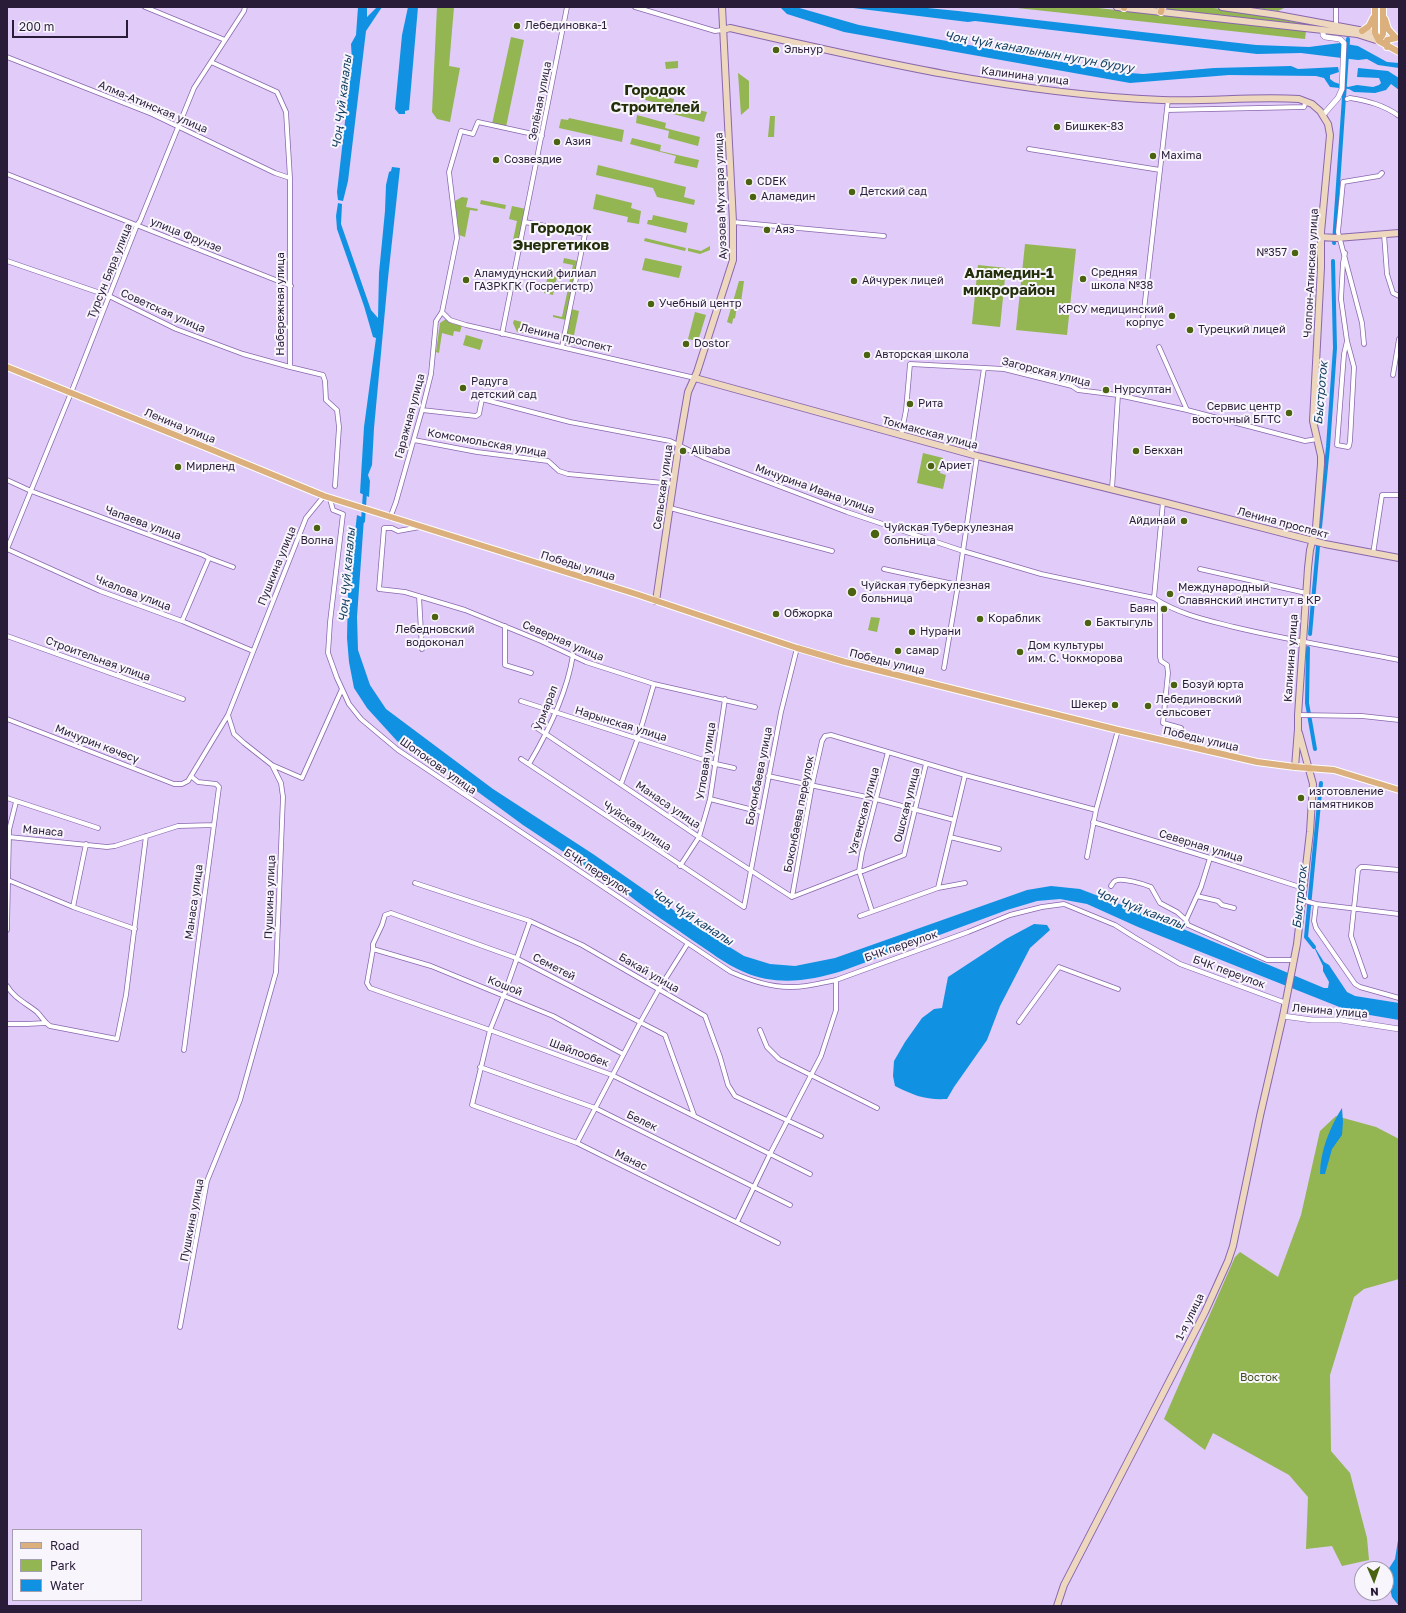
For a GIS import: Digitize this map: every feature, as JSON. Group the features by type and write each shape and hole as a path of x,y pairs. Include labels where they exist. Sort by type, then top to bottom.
{"main road":[{"name":"Ауэзова Мухтара улица","path":"695,378 732,266 734,247 722,7"},
{"path":"1122,7 1162,10 1357,34 1379,41 1387,47 1399,52"},
{"path":"1222,7 1278,15 1383,34 1397,38"},
{"path":"1362,31 1371,24 1375,10"},
{"path":"1375,10 1375,33 1379,41"},
{"path":"1379,41 1383,34 1383,10"},
{"path":"1383,10 1388,29 1397,38"},
{"name":"Калинина улица","path":"723,30 730,28 815,48 971,80 1033,88 1168,100 1292,99 1306,101"},
{"path":"1387,47 1387,40 1397,38"},
{"path":"1306,101 1316,107 1323,116"},
{"name":"Чолпон-Атинская улица","path":"1312,540 1316,527 1321,464 1321,456 1313,421 1321,267 1320,237 1330,141 1329,128 1323,116"},
{"path":"1320,237 1338,238 1399,233"},
{"name":"Ленина улица","path":"7,367 324,496 379,515"},
{"name":"Токмакская улица","path":"695,378 974,456 1112,489 1162,505"},
{"name":"Сельская улица","path":"656,601 688,392 695,378"},
{"name":"Ленина проспект","path":"1162,505 1325,544 1399,558"},
{"name":"Победы улица","path":"379,515 656,601 797,648 845,662 1118,730 1257,762 1295,768 1334,770 1399,790"},
{"name":"Калинина улица","path":"1295,768 1302,642 1312,540"},
{"name":"Калинина улица","path":"1288,994 1294,960 1310,902 1303,888 1313,784 1298,729"},
{"name":"1-я улица","path":"1056,1606 1064,1585 1205,1312 1228,1261 1233,1246 1260,1116 1288,994"}],"street":[{"path":"145,7 225,40"},
{"name":"Турсун Бяра улица","path":"7,549 71,393 137,225 140,221 194,88 246,7"},
{"name":"Зелёная улица","path":"502,334 567,7"},
{"path":"635,7 715,31 723,30"},
{"path":"1336,7 1336,26"},
{"path":"1323,30 1323,36 1340,39 1344,43 1342,89 1338,98 1323,116"},
{"name":"Алма-Атинская улица","path":"7,57 178,126 275,174 290,178"},
{"name":"Набережная улица","path":"211,62 278,92 286,112 290,178 290,367 323,375 325,381 326,400 337,410 339,427 335,486"},
{"path":"1347,99 1350,98 1370,102 1399,116"},
{"path":"1143,319 1168,100"},
{"path":"1167,110 1304,107 1306,101"},
{"path":"442,312 457,238 450,172 461,131 473,134 478,122 542,136"},
{"path":"1029,149 1160,170"},
{"path":"1364,344 1362,323 1345,253 1338,238 1343,182 1379,176 1382,173"},
{"name":"улица Фрунзе","path":"7,174 291,286"},
{"path":"525,222 585,234 562,347"},
{"path":"733,222 884,236"},
{"path":"1384,234 1388,281 1393,293 1399,296"},
{"path":"1345,253 1341,299 1347,341 1354,367 1350,441 1348,447 1337,445 1341,386 1347,341"},
{"name":"Советская улица","path":"7,261 109,296 176,329 243,354 290,367"},
{"name":"Гаражная улица","path":"390,518 396,502 422,410 431,374 436,320 442,312"},
{"name":"Ленина проспект","path":"442,312 447,318 454,322 695,378"},
{"path":"1393,374 1399,338"},
{"path":"1159,347 1187,410"},
{"name":"Загорская улица","path":"901,436 906,410 910,364 1004,369 1072,386 1078,390 1118,396 1187,410 1305,441 1317,438"},
{"path":"944,668 963,551 984,368"},
{"path":"1112,489 1118,396"},
{"name":"Мичурина Ивана улица","path":"422,410 476,416 479,414 482,399 570,422 667,440 679,444 705,458 847,512 963,551 1041,574 1154,598 1197,618 1302,642 1399,660"},
{"name":"Комсомольская улица","path":"414,440 477,452 548,461 559,471 568,474 674,484"},
{"name":"Чапаева улица","path":"7,480 31,491 203,554 209,558 233,567"},
{"path":"1373,554 1382,495 1399,495"},
{"name":"Пушкина улица","path":"180,1327 207,1181 240,1100 276,972 282,797 281,783 272,765 234,734 228,715 306,518 324,496"},
{"name":"Шопокова улица","path":"330,498 333,510 343,514 330,622 328,653 349,704 361,719 398,750 538,844"},
{"path":"1154,598 1162,505"},
{"path":"670,508 832,551"},
{"name":"Северная улица","path":"420,527 398,531 392,528 384,528 379,589 419,596 465,610 506,626 586,662 654,684 755,707"},
{"name":"Чкалова улица","path":"7,549 100,591 182,621 253,651"},
{"path":"182,621 209,558"},
{"path":"1200,568 1306,593"},
{"path":"884,569 958,585"},
{"path":"419,596 422,649"},
{"path":"1160,602 1160,657 1161,661 1168,667 1163,723 1181,728"},
{"path":"506,626 505,665 531,673"},
{"name":"Строительная улица","path":"7,636 183,699"},
{"name":"Боконбаева улица","path":"744,908 781,712 797,648"},
{"name":"Урмарал","path":"529,764 547,734 571,669 573,655"},
{"path":"621,784 638,738 654,684"},
{"path":"272,765 302,778 342,689"},
{"name":"Угловая улица","path":"680,866 699,837 710,799 725,700"},
{"name":"Нарынская улица","path":"521,701 716,764 734,768"},
{"path":"192,777 228,715"},
{"path":"1298,715 1362,716 1399,720"},
{"name":"Мичурин көчөсү","path":"7,719 174,784 182,784 192,777"},
{"name":"Манаса улица","path":"534,726 699,837 751,869 792,897"},
{"path":"1088,857 1093,822 1118,730"},
{"name":"Боконбаева переулок","path":"792,897 812,785 822,741 825,736 831,735 888,752"},
{"path":"888,752 965,775 1096,810"},
{"name":"Узгенская улица","path":"861,871 858,868 888,752"},
{"name":"Чуйская улица","path":"521,759 744,908"},
{"name":"Ошская улица","path":"792,897 904,855 926,764"},
{"path":"938,888 965,775"},
{"path":"768,776 876,800 954,820"},
{"name":"Манаса улица","path":"184,1050 219,787 216,784 198,782 192,777"},
{"path":"7,798 98,828"},
{"path":"710,799 761,812"},
{"name":"Манаса","path":"7,930 9,830 16,802"},
{"name":"Северная улица","path":"1093,822 1303,888"},
{"name":"Манаса","path":"9,837 107,847 115,846 178,826 214,825"},
{"path":"7,986 13,995 37,1013 45,1023 50,1026 117,1040 126,995 146,836"},
{"path":"950,837 999,849"},
{"path":"73,907 86,844"},
{"name":"БЧК переулок","path":"538,844 731,972 753,981 789,987 815,985 836,980 968,932 1010,915 1042,907 1064,904 1115,925 1180,964 1286,1003"},
{"path":"1186,920 1197,896 1210,858"},
{"path":"1365,976 1351,936 1358,870 1361,867 1366,867 1399,870"},
{"path":"861,871 872,911"},
{"path":"8,880 73,907 135,929"},
{"path":"1111,886 1114,881 1118,880 1130,881 1151,887 1160,904 1177,912 1186,920 1188,925 1267,960 1294,960"},
{"name":"Бакай улица","path":"415,883 530,921 582,945 705,1016 720,1056 728,1085 735,1096 821,1136"},
{"path":"860,916 938,888 966,883"},
{"path":"1197,896 1218,901 1222,905 1234,908"},
{"path":"1399,914 1310,902 1316,928 1355,984 1360,987 1399,998"},
{"name":"Семетей","path":"373,949 373,944 385,915 388,913 516,958 641,1021 665,1035 694,1115"},
{"path":"480,1067 490,1030 530,921"},
{"path":"577,1143 641,1021 688,943"},
{"name":"Кошой","path":"373,949 431,966 504,995 553,1016 623,1054"},
{"name":"Шайлообек","path":"373,949 367,983 370,988 612,1075 810,1174"},
{"path":"1019,1022 1059,967 1118,989"},
{"path":"737,1222 770,1154 821,1056 836,1010 836,980"},
{"name":"Ленина улица","path":"1283,1016 1312,1020 1341,1020 1399,1029"},
{"path":"7,1024 45,1023"},
{"path":"760,1030 767,1047 778,1058 878,1108"},
{"name":"Манас","path":"480,1067 472,1104 577,1143 778,1243"},
{"name":"Белек","path":"480,1067 595,1108 790,1205"}],"green space":[{"path":"437,7 454,7 449,66 460,68 450,122 437,119 432,112"},
{"path":"1008,7 1089,7 1306,31 1305,39"},
{"path":"1166,7 1207,7 1255,14 1315,26 1168,10"},
{"path":"1248,7 1286,7 1278,11"},
{"path":"511,37 524,40 506,127 492,124"},
{"path":"678,61 678,68 666,69 665,62"},
{"path":"738,73 749,81 749,108 741,115"},
{"path":"643,91 674,99 673,104 707,112 704,122 673,114 674,107 641,99"},
{"path":"637,115 666,123 665,128 700,137 698,146 668,138 669,131 636,123"},
{"path":"770,116 775,116 774,137 768,137"},
{"path":"569,118 624,130 622,142 559,128 561,119 568,120"},
{"path":"632,138 661,145 660,151 699,160 697,168 674,163 676,156 630,144"},
{"path":"598,165 686,187 684,197 695,200 694,205 657,197 653,188 596,175"},
{"path":"596,194 632,203 631,208 641,211 639,224 627,222 628,217 593,209"},
{"path":"462,197 468,198 466,207 478,209 477,211 470,210 465,237 459,235 455,201"},
{"path":"481,200 506,205 505,209 480,204"},
{"path":"512,206 526,209 518,246 512,245 517,221 509,219"},
{"path":"653,215 688,223 686,233 647,224 648,220 652,220"},
{"path":"645,238 686,248 685,251 644,241"},
{"path":"1025,244 1076,249 1067,335 1016,330"},
{"path":"710,246 710,250 700,254 688,251 688,248 701,251"},
{"path":"564,258 578,261 566,320 553,317 553,315 562,317 573,265 563,263"},
{"path":"645,258 682,266 679,278 642,270"},
{"path":"978,265 1006,268 1000,327 972,324"},
{"path":"548,275 557,277 553,295 544,293"},
{"path":"739,281 744,281 741,302 738,302 735,318 733,319 732,324 727,322"},
{"path":"571,309 579,311 573,340 580,342 579,346 563,343"},
{"path":"695,312 706,315 698,341 688,339"},
{"path":"446,319 453,324 462,325 460,332 454,331 453,336 442,333 439,353 436,352 440,323"},
{"path":"514,320 526,323 526,327 529,329 528,334 517,332 513,323"},
{"path":"532,329 555,334 554,339 530,335"},
{"path":"466,335 483,340 480,350 463,345"},
{"name":"Ариет","path":"923,453 943,458 940,473 946,475 943,489 917,483"},
{"path":"871,617 880,618 877,632 868,630"},
{"name":"Восток","path":"1336,1116 1376,1127 1399,1139 1399,1279 1364,1289 1354,1297 1330,1375 1331,1451 1350,1473 1367,1538 1369,1560 1354,1561 1354,1563 1342,1566 1332,1546 1306,1549 1308,1497 1289,1475 1213,1433 1205,1450 1164,1419 1235,1257 1240,1252 1278,1277 1301,1215 1320,1131"}],"water":[{"path":"358,7 367,7 367,17 377,7 382,7 366,31 348,181 343,201 338,200 337,192 352,60 351,44 356,35"},
{"path":"408,7 418,7 409,110 405,111 405,114 399,114 395,109 402,35"},
{"path":"780,7 796,7 859,25 1117,72 1143,74 1214,68 1291,66 1298,69 1338,67 1339,72 1330,75 1330,79 1334,82 1348,87 1357,85 1373,87 1381,83 1379,78 1357,77 1358,68 1388,71 1399,78 1399,90 1391,84 1386,90 1375,93 1354,92 1349,89 1330,87 1324,78 1316,76 1229,75 1130,83 844,32 787,14"},
{"path":"845,7 917,7 1256,45 1309,47 1340,43 1358,46 1387,62 1399,63 1399,68 1378,65 1367,59 1358,60 1301,53 1257,54"},
{"path":"392,167 400,168 388,278 372,465 368,475 370,481 369,497 360,493 364,427 376,338 373,337 364,306 337,229 336,216 338,203 342,204 341,224 371,310 378,318 379,273 386,185 389,172 391,171"},
{"path":"357,515 364,518 357,617 358,650 370,685 386,709 493,789 593,854 702,930 744,956 770,964 795,966 835,958 1027,890 1051,886 1080,889 1164,921 1324,988 1328,988 1329,982 1312,943 1324,962 1329,965 1347,992 1355,996 1399,1003 1399,1020 1352,1012 1138,927 1087,904 1060,899 1037,901 1007,910 842,971 818,977 793,980 768,979 737,969 717,957 630,896 523,825 463,781 397,741 367,708 354,688 349,662 347,638 348,593"},
{"path":"1034,924 1047,925 1050,930 1030,948 1000,1006 987,1040 947,1099 920,1097 895,1086 893,1076 894,1061 922,1018 934,1009 942,1008 948,977 1006,939"},
{"path":"1342,1108 1342,1135 1332,1149 1325,1174 1320,1174 1320,1165 1326,1140"},
{"path":"1399,1534 1399,1606 1394,1600 1394,1561"}],"waterway":[{"name":"Быстроток","path":"1334,243 1348,39"},
{"name":"Быстроток","path":"1320,527 1328,447 1335,348 1333,261"},
{"name":"Чоң Чүй каналы","path":"363,521 365,492"},
{"name":"Быстроток","path":"1310,634 1318,546"},
{"name":"Быстроток","path":"1308,648 1307,703 1315,749"},
{"name":"Быстроток","path":"1314,947 1306,937 1321,783"}],"place":[{"name":"Лебединовка-1","path":"517,26"},
{"name":"Эльнур","path":"776,50"},
{"name":"Бишкек-83","path":"1057,127"},
{"name":"Азия","path":"557,142"},
{"name":"Maxima","path":"1153,156"},
{"name":"Созвездие","path":"496,160"},
{"name":"CDEK","path":"749,182"},
{"name":"Детский сад","path":"852,192"},
{"name":"Аламедин","path":"753,197"},
{"name":"Аяз","path":"767,230"},
{"name":"№357","path":"1295,253"},
{"name":"Средняя школа №38","path":"1083,279"},
{"name":"Аламудунский филиал ГАЗРКГК (Госрегистр)","path":"466,280"},
{"name":"Айчурек лицей","path":"854,281"},
{"name":"Учебный центр","path":"651,304"},
{"name":"КРСУ медицинский корпус","path":"1172,316"},
{"name":"Турецкий лицей","path":"1190,330"},
{"name":"Dostor","path":"686,344"},
{"name":"Авторская школа","path":"867,355"},
{"name":"Радуга детский сад","path":"463,388"},
{"name":"Нурсултан","path":"1106,390"},
{"name":"Рита","path":"910,404"},
{"name":"Сервис центр восточный БГТС","path":"1289,413"},
{"name":"Alibaba","path":"683,451"},
{"name":"Бекхан","path":"1136,451"},
{"name":"Ариет","path":"931,466"},
{"name":"Мирленд","path":"178,467"},
{"name":"Айдинай","path":"1184,521"},
{"name":"Волна","path":"317,528"},
{"name":"Чуйская Туберкулезная больница","path":"875,534"},
{"name":"Чуйская туберкулезная больница","path":"852,592"},
{"name":"Международный Славянский институт в КР","path":"1170,594"},
{"name":"Баян","path":"1164,609"},
{"name":"Обжорка","path":"776,614"},
{"name":"Лебедновский водоконал","path":"435,617"},
{"name":"Кораблик","path":"980,619"},
{"name":"Бактыгуль","path":"1088,623"},
{"name":"Нурани","path":"912,632"},
{"name":"самар","path":"898,651"},
{"name":"Дом культуры им. С. Чокморова","path":"1020,652"},
{"name":"Бозуй юрта","path":"1174,685"},
{"name":"Шекер","path":"1115,705"},
{"name":"Лебединовский сельсовет","path":"1148,706"},
{"name":"изготовление памятников","path":"1301,798"}],"district":[{"name":"Городок Строителей","path":"655,98"},
{"name":"Городок Энергетиков","path":"561,236"},
{"name":"Аламедин-1 микрорайон","path":"1009,282"}],"water label":[{"name":"Чоң Чүй каналынын нугун буруу","path":"1039,52"}]}
